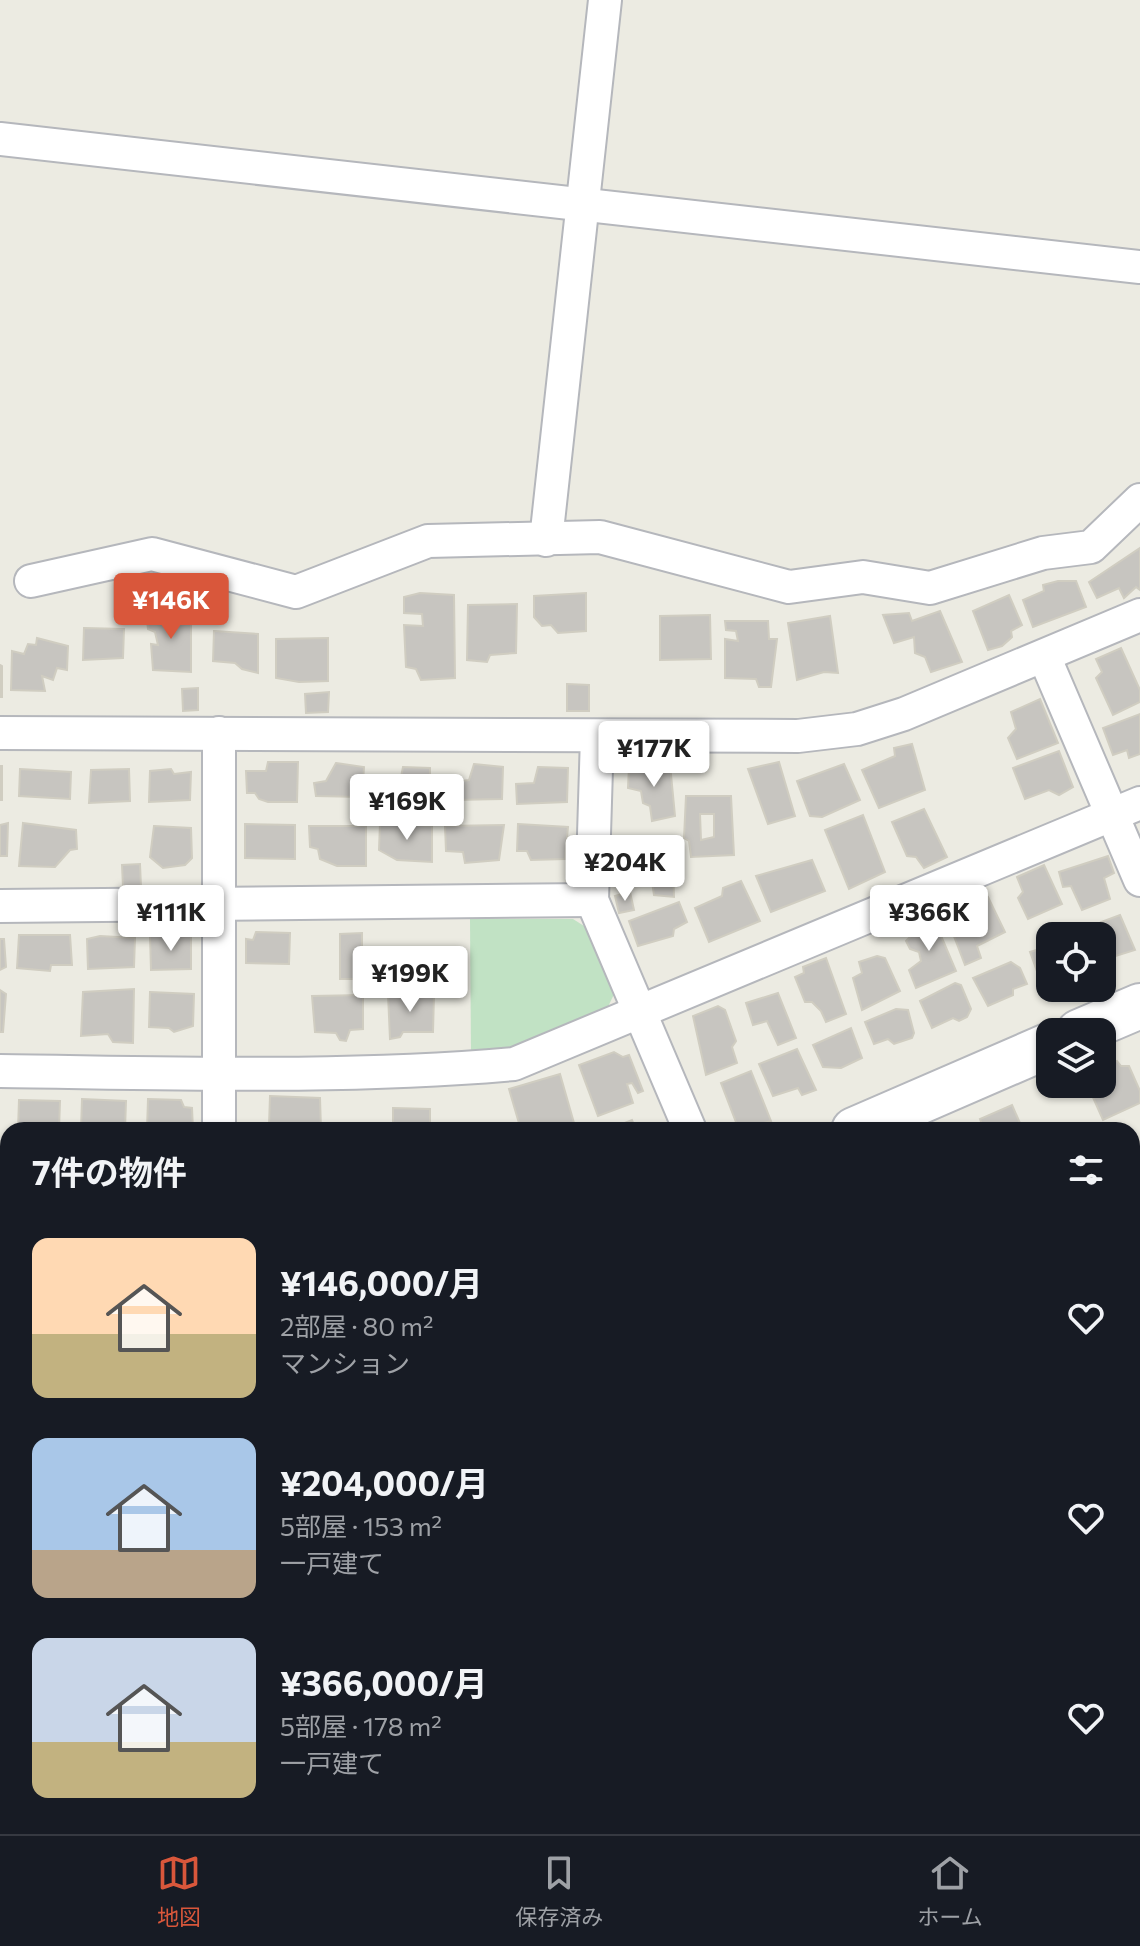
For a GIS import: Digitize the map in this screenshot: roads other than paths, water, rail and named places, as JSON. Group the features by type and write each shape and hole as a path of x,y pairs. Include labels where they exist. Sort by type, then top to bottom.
{"street":[{"path":"546,540 605,0"},
{"path":"0,139 1140,267"},
{"path":"31,581 152,554 296,592 428,541 600,537 789,587 863,577 930,588 1043,553 1091,547 1140,500"},
{"path":"0,733 798,736 857,729 904,714 1140,615"},
{"path":"1044,656 1126,808 1140,880"},
{"path":"219,733 219,1122"},
{"path":"597,736 592,900 687,1122"},
{"path":"0,1071 220,1073 461,1069 514,1064 1126,808"},
{"path":"0,906 592,900"},
{"path":"1112,1018 1140,1006"},
{"path":"872,1122 1036,1051"}]}
